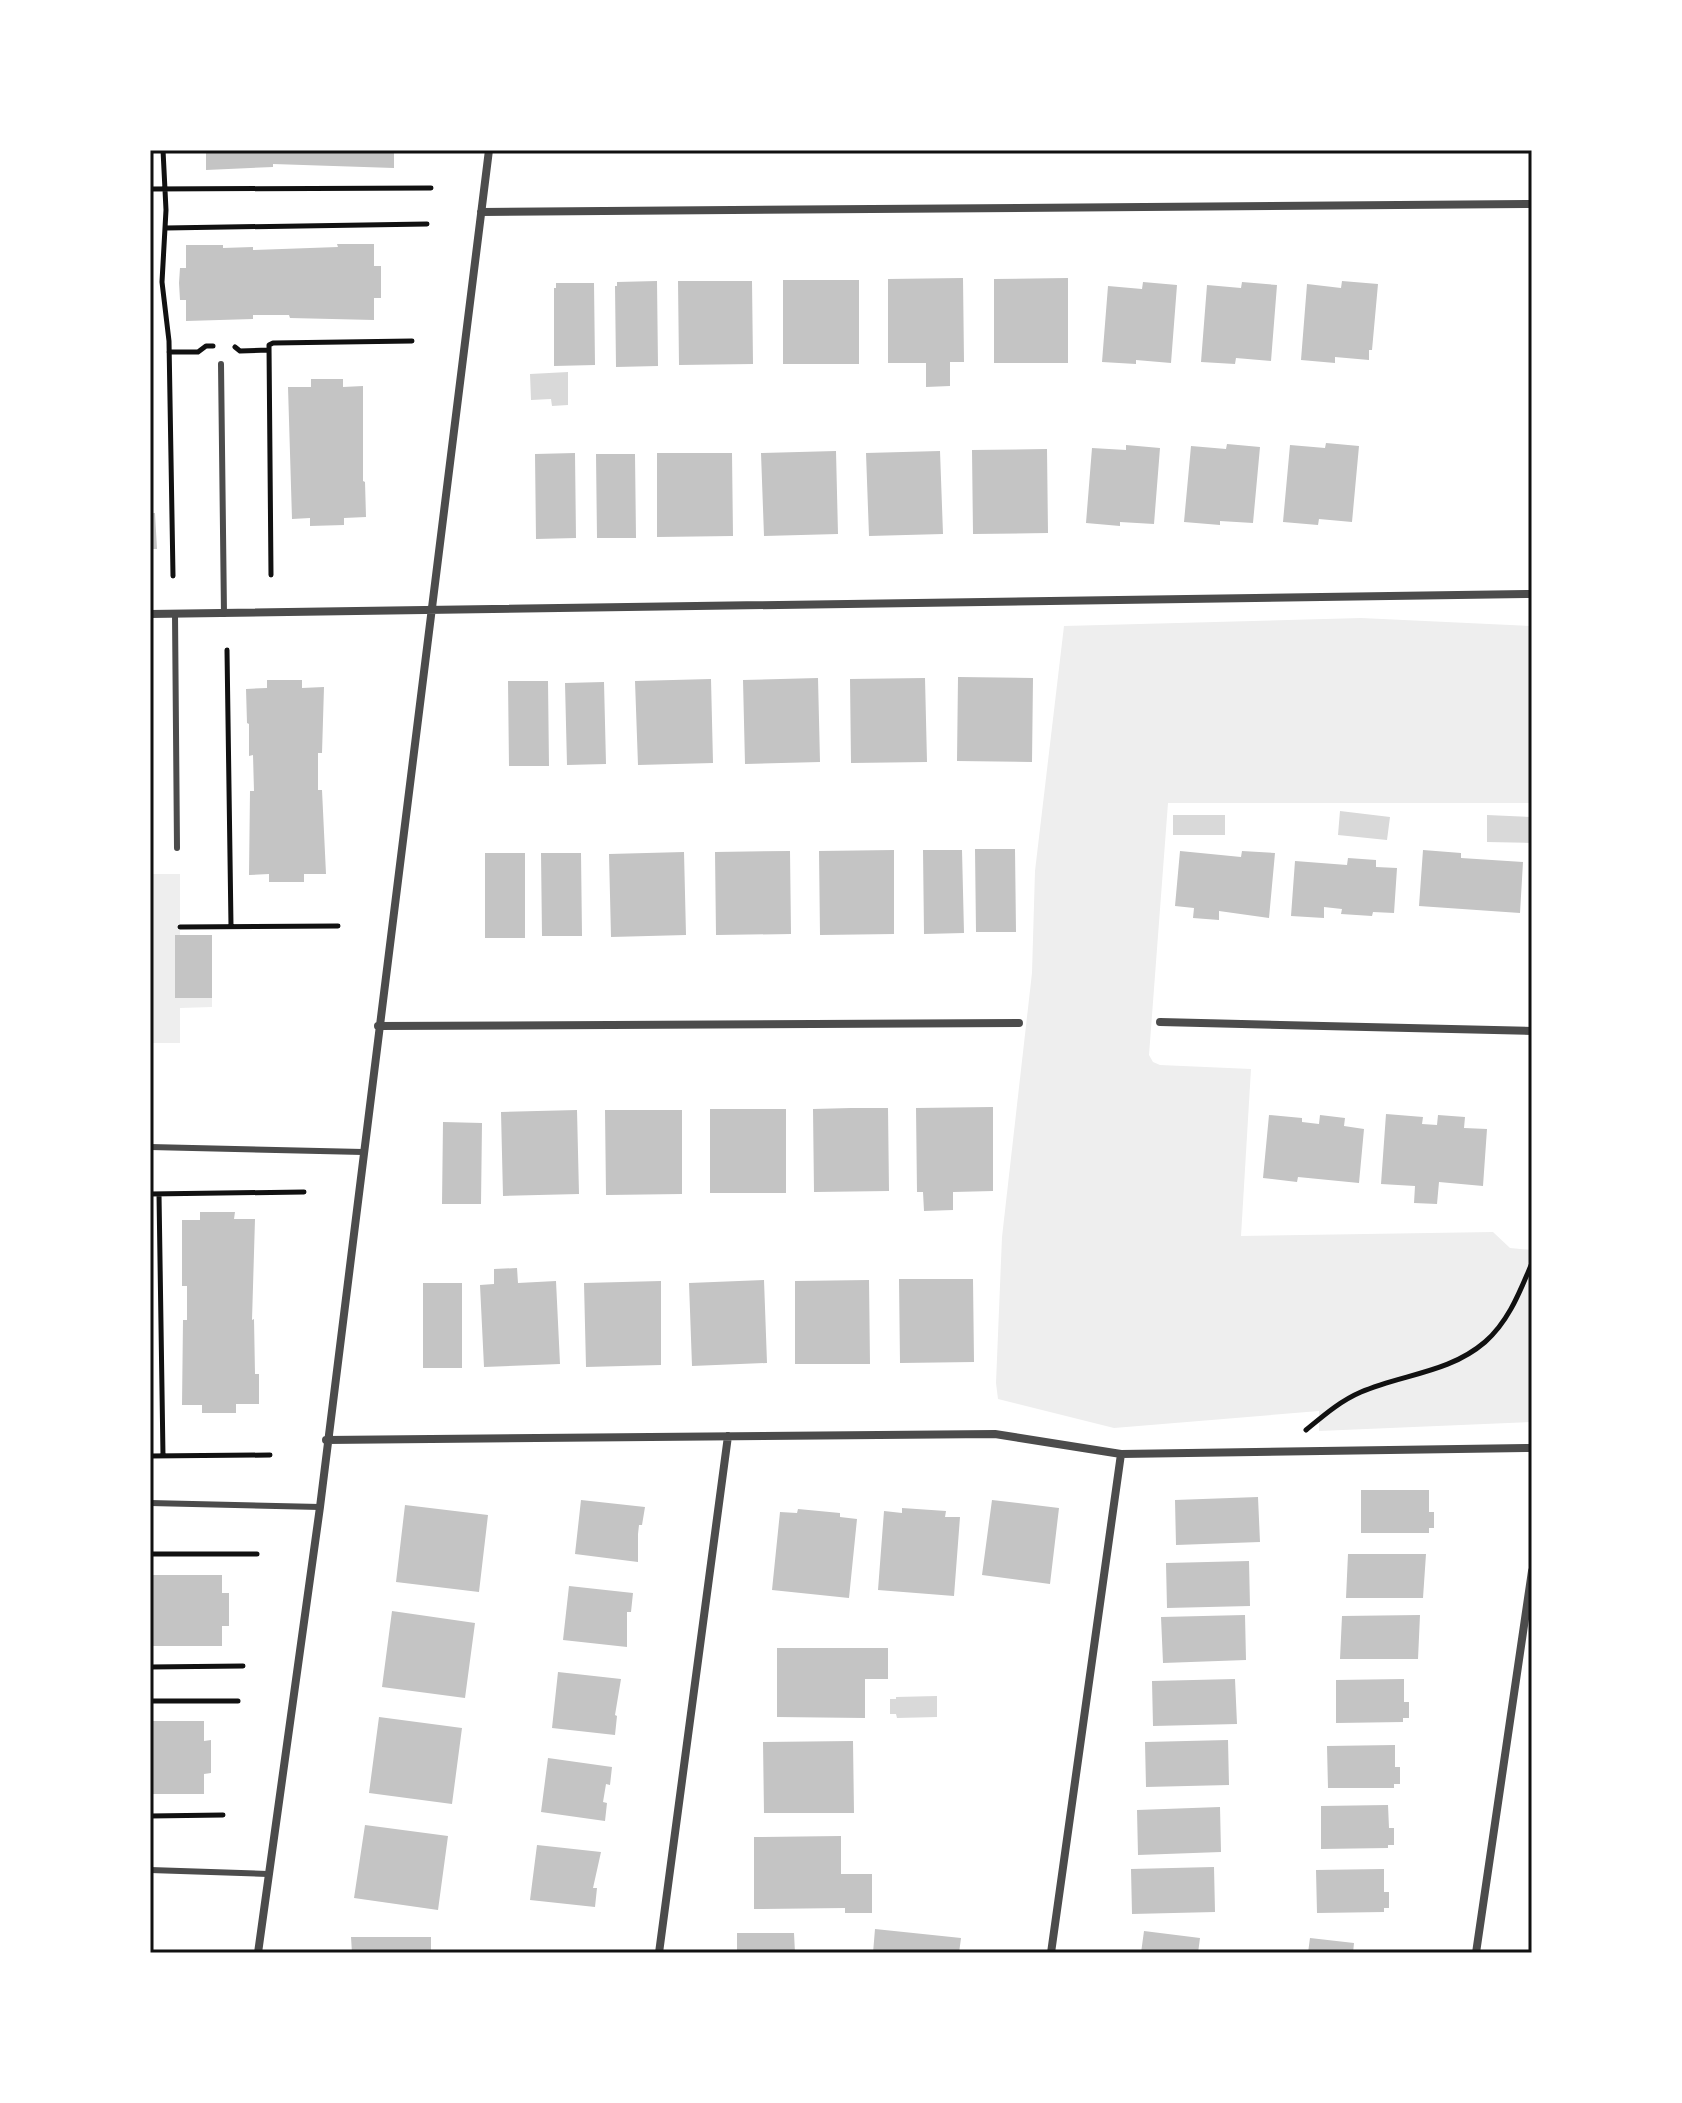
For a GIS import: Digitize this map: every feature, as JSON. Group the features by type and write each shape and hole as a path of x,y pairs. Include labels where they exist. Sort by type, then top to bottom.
{"street":[{"path":"258,1953 320,1507 489,150"},
{"path":"481,212 1532,204"},
{"path":"150,614 1532,594"},
{"path":"1160,1022 1532,1031"},
{"path":"378,1026 1019,1023"},
{"path":"326,1440 995,1434 1121,1454 1532,1448"},
{"path":"659,1953 728,1436"},
{"path":"1051,1953 1121,1454"},
{"path":"1476,1953 1532,1571"}],"lane":[{"path":"221,364 224,614"},
{"path":"175,614 177,848"},
{"path":"150,1147 363,1152"},
{"path":"150,1503 320,1507"},
{"path":"150,1870 268,1874"}],"path":[{"path":"163,150 166,228 162,282 169,341 173,576"},
{"path":"150,189 431,188"},
{"path":"166,228 427,224"},
{"path":"271,575 269,345 412,341"},
{"path":"227,650 231,926"},
{"path":"180,927 338,926"},
{"path":"150,1194 304,1192"},
{"path":"159,1194 163,1456"},
{"path":"1293,1450 1304,1432 1340,1403 1360,1392 1440,1369 1486,1341 1515,1303 1532,1263"},
{"path":"150,1456 270,1455"},
{"path":"150,1554 257,1554"},
{"path":"150,1667 243,1666"},
{"path":"150,1701 238,1701"},
{"path":"150,1816 223,1815"}],"shaded area":[{"path":"568,372 568,405 552,406 551,399 531,400 530,374"},
{"path":"1361,618 1532,626 1532,803 1168,803 1149,1055 1153,1062 1160,1065 1251,1069 1241,1236 1493,1232 1510,1248 1532,1250 1532,1422 1319,1431 1319,1411 1114,1428 998,1399 1002,1237 1032,973 1035,871 1064,626"},
{"path":"1340,811 1390,817 1387,840 1338,835"},
{"path":"1173,815 1225,815 1225,835 1173,835"},
{"path":"1487,815 1532,817 1532,843 1487,842"},
{"path":"150,874 180,874 180,935 212,935 212,1007 180,1008 180,1043 150,1043"},
{"path":"937,1696 937,1717 897,1718 896,1714 890,1714 890,1699"}],"building":[{"path":"206,150 394,150 394,168 273,164 273,167 206,170"},
{"path":"337,244 374,244 374,266 381,266 381,298 374,298 374,320 253,315 253,319 186,321 186,300 180,300 179,283 180,268 186,268 186,245 253,247 253,250 338,247"},
{"path":"963,278 964,362 950,362 950,386 926,387 926,363 888,363 888,279"},
{"path":"1068,278 1068,363 994,363 994,279"},
{"path":"783,280 859,280 859,364 783,364"},
{"path":"657,281 658,366 616,367 615,286 617,282"},
{"path":"678,281 752,281 753,364 679,365"},
{"path":"1342,281 1378,284 1369,360 1335,357 1335,363 1301,360 1307,284 1341,288"},
{"path":"1143,282 1177,285 1171,363 1136,360 1136,364 1102,362 1108,286 1142,289"},
{"path":"1242,282 1277,285 1271,361 1236,358 1235,364 1201,362 1207,285 1241,288"},
{"path":"556,283 594,283 595,365 554,366"},
{"path":"150,373 153,373 153,399 150,399"},
{"path":"311,379 343,379 343,387 363,386 366,517 344,518 344,525 310,526 310,518 292,519 288,387 311,387"},
{"path":"1326,443 1359,446 1352,522 1319,519 1318,525 1283,522 1290,445 1325,448"},
{"path":"1227,444 1260,447 1253,523 1220,521 1220,525 1184,522 1191,446 1226,449"},
{"path":"1126,445 1160,448 1154,524 1120,522 1120,526 1086,523 1092,448 1126,450"},
{"path":"1047,449 1048,533 973,534 972,450"},
{"path":"836,451 838,534 764,536 761,453"},
{"path":"940,451 943,534 869,536 866,453"},
{"path":"575,453 576,538 536,539 535,454"},
{"path":"657,453 732,453 733,536 657,537"},
{"path":"596,454 635,454 636,538 597,538"},
{"path":"150,513 155,513 157,549 150,549"},
{"path":"958,677 1033,678 1032,762 957,761"},
{"path":"818,678 820,762 745,764 743,680"},
{"path":"925,678 927,762 851,763 850,679"},
{"path":"711,679 713,763 638,765 635,681"},
{"path":"267,680 302,680 302,688 324,687 318,790 322,790 326,874 304,874 304,882 269,882 269,874 249,875 250,791 254,791 246,689 267,688"},
{"path":"508,681 548,681 549,766 509,766"},
{"path":"604,682 606,764 567,765 565,683"},
{"path":"975,849 1015,849 1016,932 976,932"},
{"path":"894,850 894,934 820,935 819,851"},
{"path":"923,850 962,850 964,933 924,934"},
{"path":"1423,850 1461,853 1461,858 1523,862 1520,913 1419,906"},
{"path":"790,851 791,934 716,935 715,852"},
{"path":"1180,851 1241,857 1242,851 1275,853 1269,918 1219,911 1219,920 1193,918 1194,908 1175,906"},
{"path":"684,852 686,935 611,937 609,854"},
{"path":"485,853 525,853 525,938 485,938"},
{"path":"541,853 581,853 582,936 542,936"},
{"path":"1348,858 1376,860 1376,867 1397,868 1394,913 1373,912 1372,916 1341,914 1342,909 1324,907 1324,918 1291,916 1295,861 1347,865"},
{"path":"175,935 212,935 212,998 175,998"},
{"path":"993,1107 993,1191 953,1192 953,1210 924,1211 923,1192 917,1192 916,1108"},
{"path":"888,1108 889,1191 814,1192 813,1109"},
{"path":"710,1109 786,1109 786,1193 710,1193"},
{"path":"577,1110 579,1194 503,1196 501,1112"},
{"path":"605,1110 682,1110 682,1194 606,1195"},
{"path":"1386,1114 1423,1117 1422,1124 1437,1125 1438,1115 1465,1117 1464,1128 1487,1129 1483,1186 1439,1182 1437,1204 1414,1203 1415,1186 1381,1184"},
{"path":"1269,1115 1302,1118 1302,1122 1319,1124 1320,1115 1345,1118 1344,1126 1364,1129 1359,1183 1298,1177 1297,1182 1263,1178"},
{"path":"443,1122 482,1123 481,1204 442,1204"},
{"path":"200,1212 235,1212 234,1219 255,1219 252,1320 255,1374 259,1374 259,1404 236,1404 236,1413 202,1413 202,1405 182,1405 183,1320 187,1320 187,1286 182,1286 182,1220 200,1220"},
{"path":"517,1268 518,1283 556,1281 560,1364 484,1367 480,1285 494,1284 494,1269"},
{"path":"899,1279 973,1279 974,1362 900,1363"},
{"path":"764,1280 767,1363 692,1366 689,1283"},
{"path":"869,1280 870,1364 795,1364 795,1281"},
{"path":"661,1281 661,1365 586,1367 584,1283"},
{"path":"423,1283 462,1283 462,1368 423,1368"},
{"path":"1361,1490 1429,1490 1429,1512 1434,1512 1434,1528 1429,1528 1429,1533 1361,1533"},
{"path":"1258,1497 1260,1542 1176,1545 1175,1500"},
{"path":"581,1500 645,1507 642,1525 639,1525 638,1562 575,1554"},
{"path":"992,1500 1059,1508 1050,1584 982,1575"},
{"path":"405,1505 488,1515 479,1592 396,1582"},
{"path":"902,1508 946,1511 945,1517 960,1517 954,1596 878,1590 884,1511 902,1513"},
{"path":"798,1509 840,1513 840,1517 857,1519 849,1598 772,1590 780,1512 797,1513"},
{"path":"1348,1554 1426,1554 1423,1598 1346,1598"},
{"path":"1249,1561 1250,1606 1167,1608 1166,1563"},
{"path":"150,1575 222,1575 222,1593 229,1593 229,1626 222,1626 222,1646 150,1646"},
{"path":"569,1586 633,1593 631,1612 627,1612 627,1647 563,1640"},
{"path":"392,1611 475,1623 465,1698 382,1687"},
{"path":"1245,1615 1246,1660 1163,1663 1161,1617"},
{"path":"1420,1615 1418,1659 1340,1659 1342,1616"},
{"path":"777,1648 888,1648 888,1679 865,1679 865,1718 777,1717"},
{"path":"558,1672 621,1679 615,1735 552,1728"},
{"path":"1235,1679 1237,1724 1153,1726 1152,1681"},
{"path":"1404,1679 1404,1702 1409,1702 1409,1718 1403,1718 1403,1722 1336,1723 1336,1680"},
{"path":"379,1717 462,1728 452,1804 369,1793"},
{"path":"150,1721 204,1721 204,1741 211,1740 211,1773 204,1774 204,1794 150,1794"},
{"path":"1228,1740 1229,1785 1146,1787 1145,1742"},
{"path":"853,1741 854,1813 764,1813 763,1742"},
{"path":"1395,1745 1395,1767 1400,1767 1400,1784 1394,1784 1394,1788 1328,1788 1327,1746"},
{"path":"548,1758 612,1767 610,1785 606,1784 603,1802 607,1803 605,1821 541,1812"},
{"path":"1388,1805 1389,1828 1394,1828 1394,1845 1388,1845 1388,1848 1321,1849 1321,1806"},
{"path":"1220,1807 1221,1852 1138,1855 1137,1810"},
{"path":"365,1825 448,1836 438,1910 354,1898"},
{"path":"841,1836 841,1874 872,1874 872,1913 845,1913 845,1908 754,1909 754,1837"},
{"path":"537,1845 601,1852 593,1888 597,1888 595,1907 530,1900"},
{"path":"1214,1867 1215,1912 1132,1914 1131,1869"},
{"path":"1384,1869 1384,1892 1389,1892 1389,1908 1384,1908 1384,1912 1317,1913 1316,1870"},
{"path":"875,1929 961,1938 959,1953 873,1953"},
{"path":"1144,1931 1200,1938 1198,1953 1141,1953"},
{"path":"737,1933 794,1933 795,1953 737,1953"},
{"path":"351,1937 431,1937 431,1953 352,1953"},
{"path":"1310,1938 1354,1943 1353,1953 1308,1953"}]}
